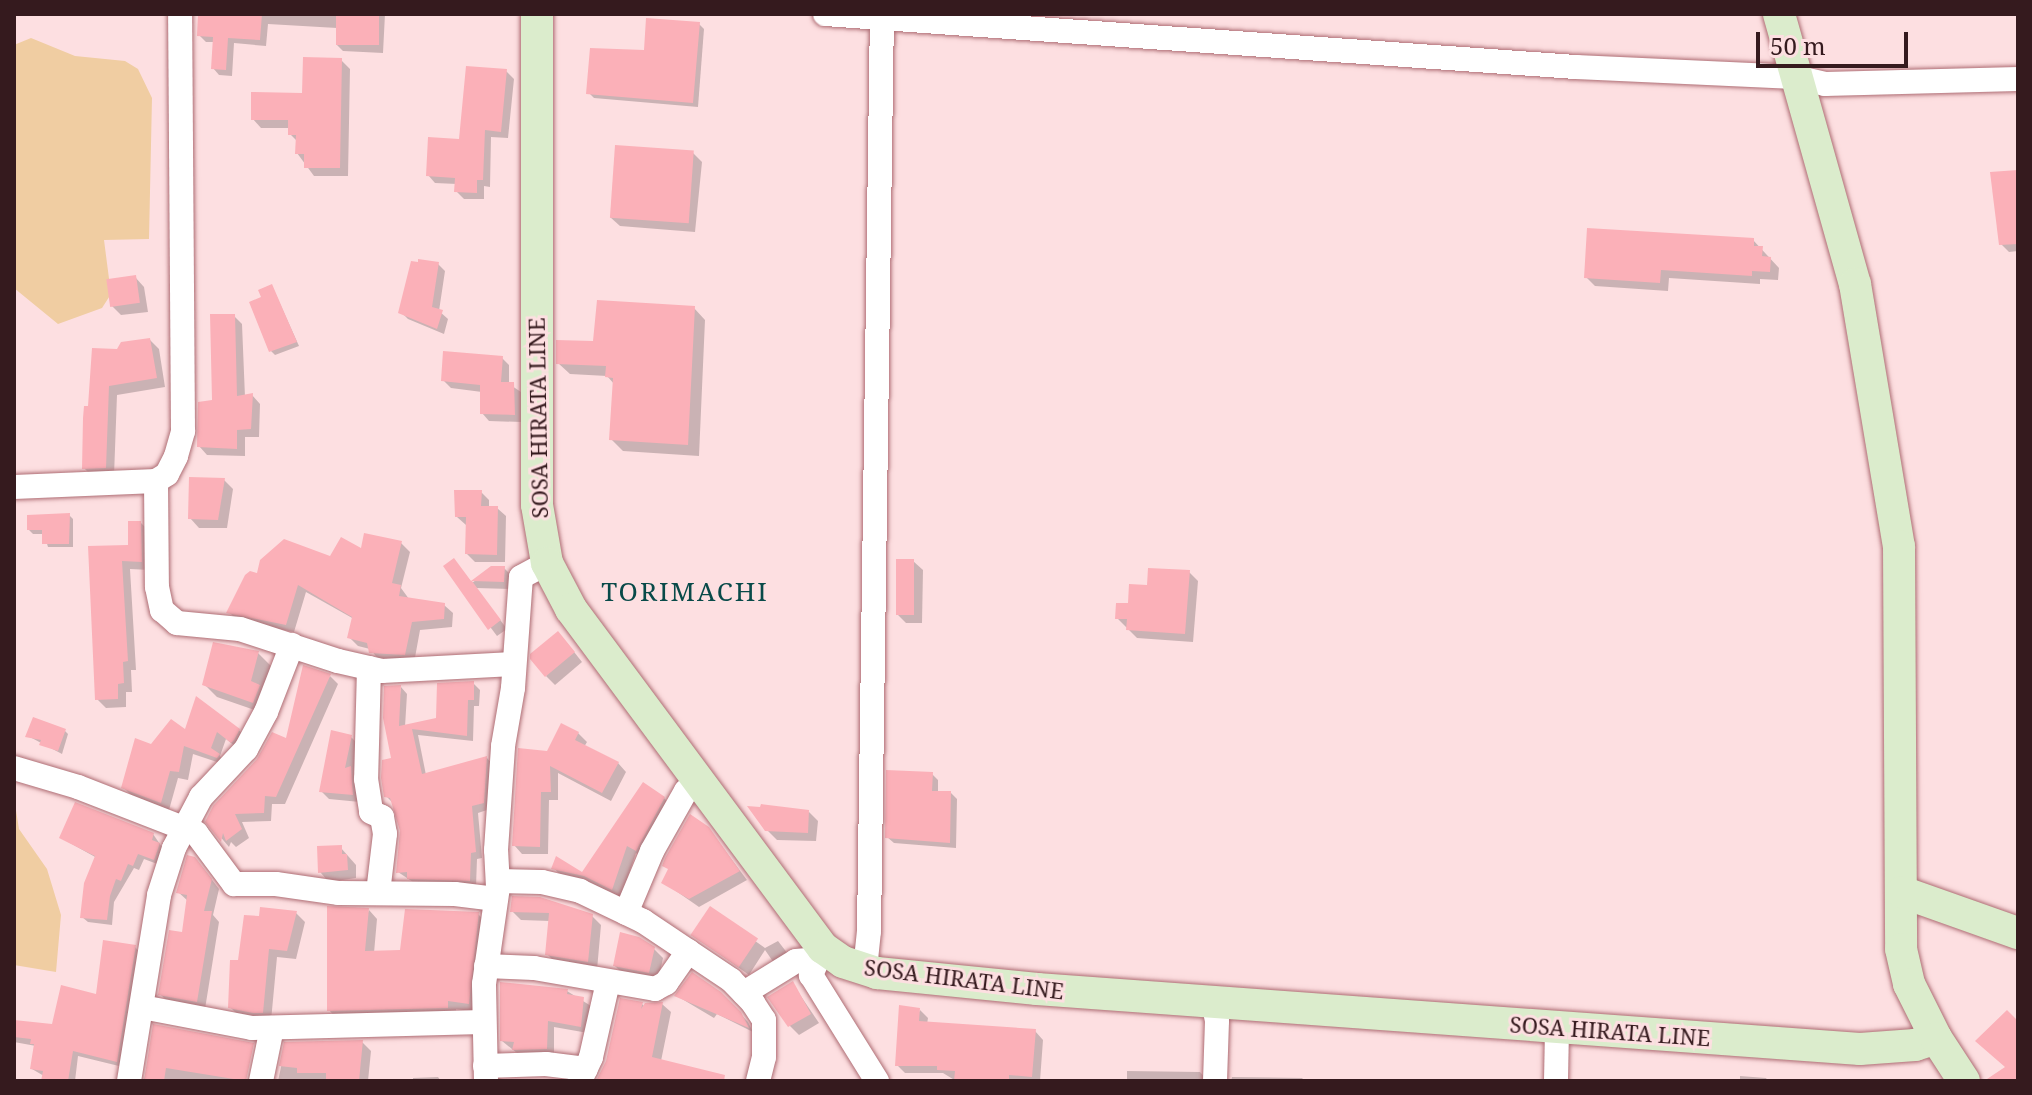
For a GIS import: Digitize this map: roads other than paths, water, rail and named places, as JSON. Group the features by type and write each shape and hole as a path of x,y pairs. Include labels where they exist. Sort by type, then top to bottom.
{"main road":[{"name":"SOSA HIRATA LINE","path":"537,14 537,505 547,563 571,609 700,781 820,953 865,969 1037,989 1860,1049 1902,1047 1936,1038"},
{"path":"1779,14 1855,284 1899,546 1901,949 1909,984 1936,1038 1964,1081"},
{"path":"1902,892 2018,933"}],"street":[{"path":"14,487 156,481 167,474 183,431 180,14"},
{"path":"825,14 1576,67 1795,77 1825,84 2018,79"},
{"path":"865,969 869,931 882,17"},
{"path":"156,481 157,587 162,610 177,623 240,629 369,668 452,669 513,664"},
{"path":"547,563 521,577 501,776 497,890 486,966 483,1022 485,1074 546,1064 583,1075 608,982"},
{"path":"129,1081 159,895 174,848 201,797 246,749 266,712 292,645"},
{"path":"369,668 366,779 371,812 382,817 385,834 378,893"},
{"path":"14,768 196,833 234,884 378,893 455,894 542,882 580,891 626,913 688,951 744,993 764,1020 764,1057 758,1081"},
{"path":"626,913 652,851 686,791 700,781"},
{"path":"486,966 534,968 655,989 666,983 688,951"},
{"path":"744,993 796,961 820,953"},
{"path":"820,953 811,975 877,1081"},
{"path":"1213,1002 1217,1021 1215,1081"},
{"path":"142,1007 179,1012 216,1024 272,1028 483,1022"},
{"path":"261,1081 272,1028"},
{"path":"1556,1081 1557,1028"}],"district":[{"name":"TORIMACHI","path":"685,592"}]}
